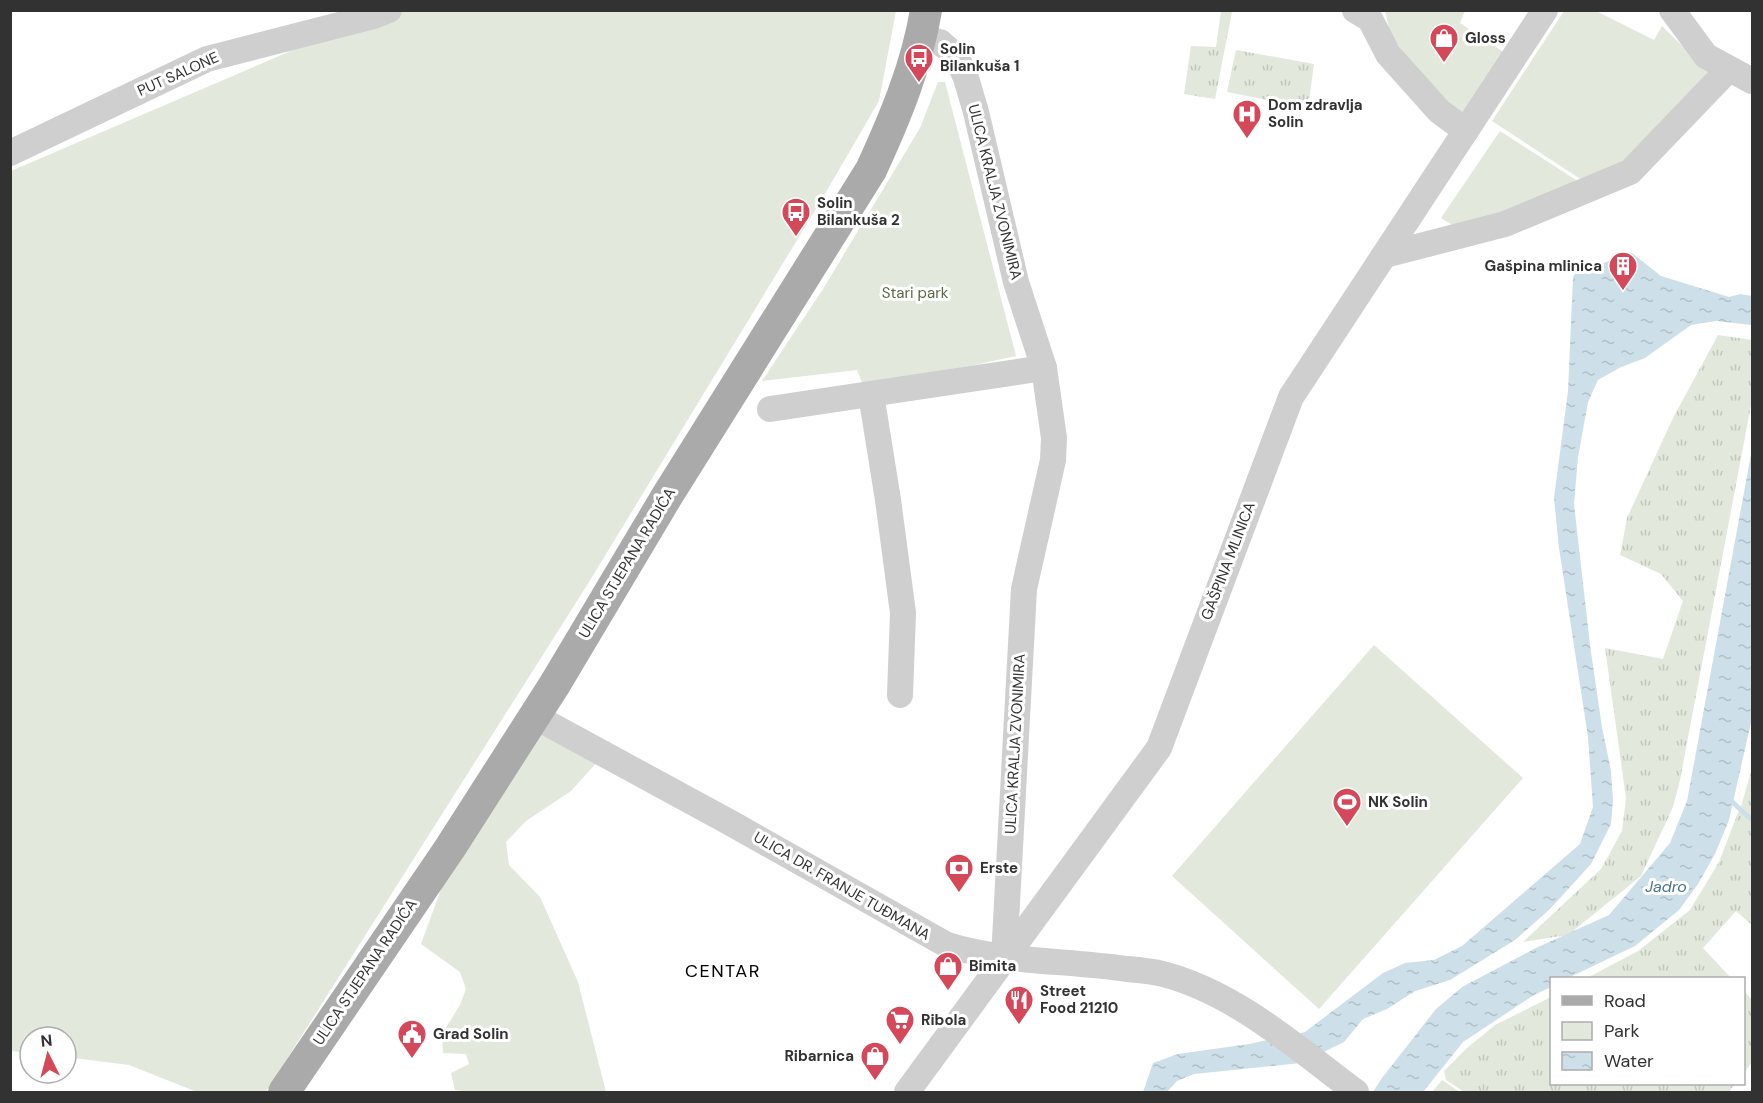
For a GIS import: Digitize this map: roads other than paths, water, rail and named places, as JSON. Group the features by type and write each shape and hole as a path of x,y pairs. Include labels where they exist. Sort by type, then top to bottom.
{"main road":[{"name":"ULICA STJEPANA RADIĆA","path":"284,1092 450,848 561,674 667,496 871,170 890,128 923,24"}],"street":[{"name":"PUT SALONE","path":"10,153 207,59 374,16 389,10"},
{"path":"1355,10 1370,18 1388,54 1439,111 1466,131"},
{"name":"GAŠPINA MLINICA","path":"1004,958 1159,748 1291,397 1545,10"},
{"path":"1672,10 1706,56 1752,81"},
{"name":"ULICA KRALJA ZVONIMIRA","path":"923,24 959,62 966,78 1016,282 1044,368 1054,438 1053,460 1023,589 1004,958"},
{"path":"1385,255 1505,224 1630,172 1729,69"},
{"path":"770,409 1044,368"},
{"path":"871,394 903,613 900,695"},
{"name":"ULICA DR. FRANJE TUĐMANA","path":"534,716 729,822 946,945 973,953 1004,958 1109,966 1161,974 1193,984 1270,1027 1356,1092"},
{"path":"907,1092 1004,958"}],"water":[{"path":"1632,253 1661,276 1729,297 1740,294 1752,296 1752,325 1716,321 1691,325 1645,358 1621,367 1598,380 1588,402 1578,457 1574,504 1590,645 1611,771 1613,800 1611,824 1591,864 1550,909 1515,940 1450,980 1415,991 1387,1009 1363,1019 1344,1042 1301,1063 1194,1074 1177,1081 1167,1092 1143,1092 1153,1063 1178,1054 1249,1044 1305,1032 1383,973 1405,963 1434,960 1462,946 1580,844 1593,807 1588,737 1559,548 1554,498 1568,391 1573,277 1578,269 1595,266"},
{"name":"Jadro","path":"1752,449 1752,718 1729,820 1715,854 1698,884 1679,910 1635,946 1570,977 1550,977 1550,987 1534,995 1463,1042 1423,1092 1373,1092 1436,1009 1462,987 1538,947 1609,915 1670,843 1687,801"}],"waterway":[{"path":"1729,799 1752,820"}],"place":[{"name":"Gloss","path":"1444,64"},
{"name":"Solin Bilankuša 1","path":"919,84"},
{"name":"Dom zdravlja Solin","path":"1247,140"},
{"name":"Solin Bilankuša 2","path":"796,238"},
{"name":"Gašpina mlinica","path":"1623,292"},
{"name":"NK Solin","path":"1347,828"},
{"name":"Erste","path":"959,894"},
{"name":"Bimita","path":"948,992"},
{"name":"Street Food 21210","path":"1019,1026"},
{"name":"Ribola","path":"900,1046"},
{"name":"Grad Solin","path":"412,1060"},
{"name":"Ribarnica","path":"875,1082"}],"district":[{"name":"CENTAR","path":"723,971"}],"park label":[{"name":"Stari park","path":"915,293"}]}
